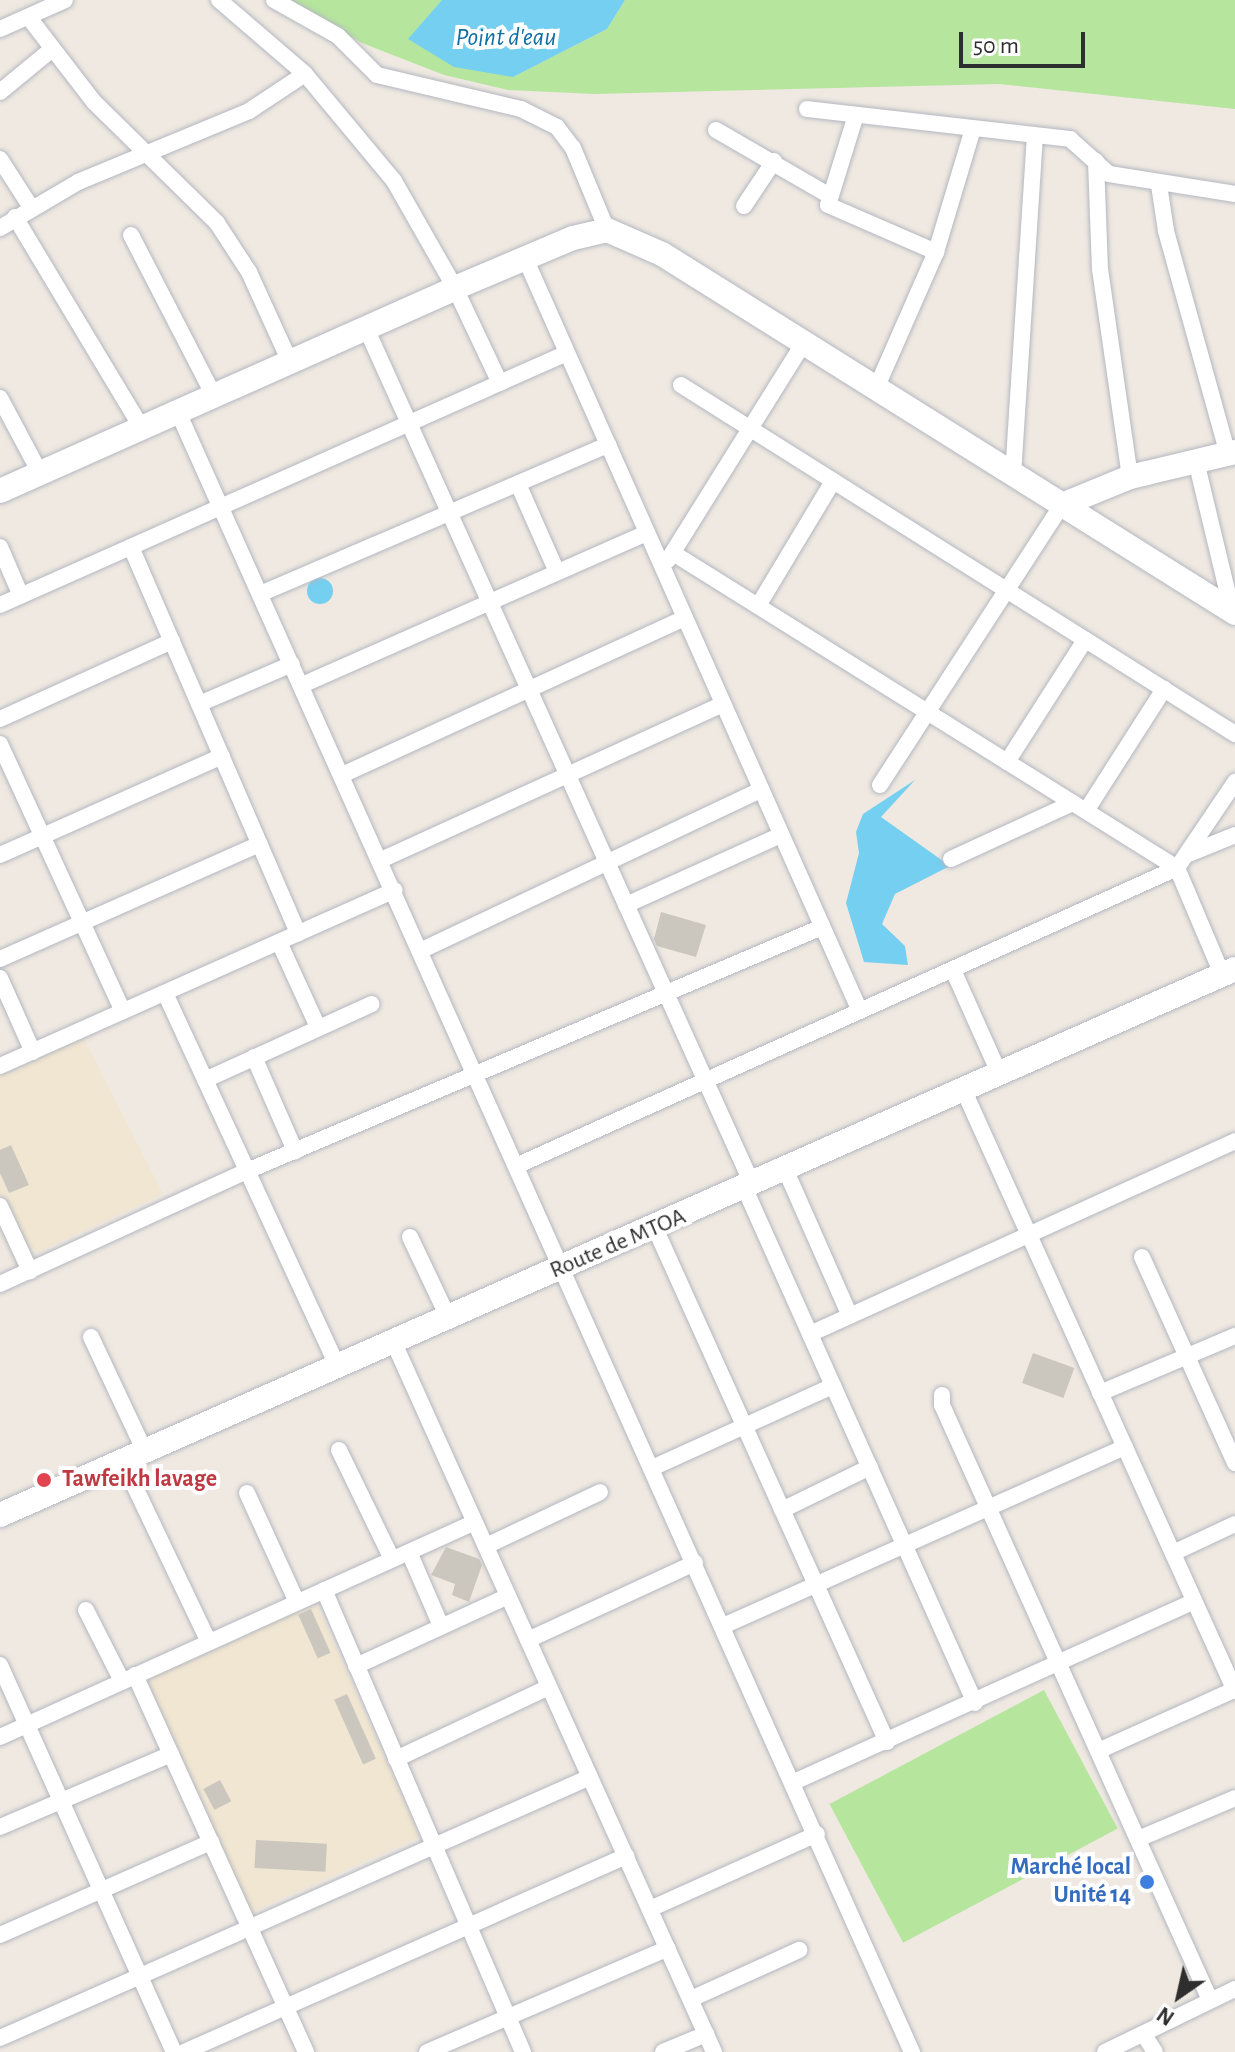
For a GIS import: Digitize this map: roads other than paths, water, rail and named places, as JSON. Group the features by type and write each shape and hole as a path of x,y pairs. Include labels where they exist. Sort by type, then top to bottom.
{"street":[{"path":"0,29 30,19 65,0"},
{"path":"219,0 305,74 394,181 455,288 500,383"},
{"path":"274,0 338,36 377,75 521,109 557,127 573,148 607,230"},
{"path":"30,19 51,50 235,247 290,362"},
{"path":"0,92 51,50"},
{"path":"0,228 30,206 249,111 305,74"},
{"path":"807,109 855,118 1076,141 1109,174 1159,185 1235,194"},
{"path":"855,118 828,195 832,210 936,252"},
{"path":"875,391 936,252 973,129"},
{"path":"716,130 828,195"},
{"path":"1013,475 1035,137"},
{"path":"0,159 30,206"},
{"path":"744,206 774,161"},
{"path":"1096,161 1100,269 1130,477"},
{"path":"880,785 1062,505 1130,477 1231,453 1166,231 1159,185"},
{"path":"15,217 141,427"},
{"path":"0,491 455,288 525,258 607,230 642,243 1233,612"},
{"path":"131,235 214,396"},
{"path":"525,258 860,1011"},
{"path":"366,328 706,1081 810,1334 975,1703"},
{"path":"663,569 803,344"},
{"path":"0,605 567,353"},
{"path":"681,385 1235,734"},
{"path":"0,398 40,473"},
{"path":"178,412 422,950 912,2052"},
{"path":"260,594 608,445"},
{"path":"1196,461 1233,612"},
{"path":"758,606 833,481"},
{"path":"518,484 557,572"},
{"path":"302,685 647,533"},
{"path":"0,547 21,596"},
{"path":"131,547 298,933"},
{"path":"673,553 1080,807 1182,862 1229,972"},
{"path":"342,775 685,618"},
{"path":"1007,762 1085,640"},
{"path":"0,719 172,641"},
{"path":"199,704 292,664"},
{"path":"951,859 1080,807 1164,689"},
{"path":"381,860 723,704"},
{"path":"0,744 5,769 43,836 123,1011"},
{"path":"0,855 222,756"},
{"path":"1182,862 1235,782"},
{"path":"422,950 761,790"},
{"path":"626,905 781,835"},
{"path":"516,1166 953,970 1235,835"},
{"path":"0,959 260,844"},
{"path":"0,1066 395,890"},
{"path":"0,1284 247,1171 822,927"},
{"path":"279,942 318,1027"},
{"path":"953,970 1000,1075"},
{"name":"Route de MTOA","path":"0,1515 749,1188 1229,972"},
{"path":"0,978 33,1052"},
{"path":"165,993 338,1368"},
{"path":"205,1080 372,1004"},
{"path":"254,1057 295,1151"},
{"path":"964,1091 1235,1691 1098,1751"},
{"path":"810,1334 1235,1141"},
{"path":"786,1171 850,1316"},
{"path":"0,1206 30,1271"},
{"path":"655,1228 887,1742"},
{"path":"410,1237 449,1319"},
{"path":"1142,1257 1235,1463"},
{"path":"1100,1393 1235,1336"},
{"path":"91,1337 134,1457 209,1642"},
{"path":"394,1343 714,2052"},
{"path":"652,1468 833,1386"},
{"path":"942,1395 942,1405 1210,2000"},
{"path":"723,1626 1125,1447"},
{"path":"339,1450 392,1559"},
{"path":"782,1510 870,1467"},
{"path":"486,1546 600,1492"},
{"path":"247,1493 297,1602"},
{"path":"0,1737 475,1522"},
{"path":"1173,1553 1235,1524"},
{"path":"409,1552 441,1626"},
{"path":"528,1640 695,1563"},
{"path":"324,1590 523,2052"},
{"path":"356,1666 508,1596"},
{"path":"794,1782 1060,1666 1194,1601"},
{"path":"86,1610 129,1678 171,1754 306,2052"},
{"path":"0,1665 174,2052"},
{"path":"396,1759 549,1687"},
{"path":"0,1827 171,1754"},
{"path":"0,2038 590,1777"},
{"path":"1138,1839 1235,1798"},
{"path":"650,1909 817,1834"},
{"path":"0,1935 211,1842"},
{"path":"184,2052 626,1856"},
{"path":"427,2052 448,2048 508,2017 668,1948"},
{"path":"691,1999 799,1950"},
{"path":"1105,2052 1235,1989"},
{"path":"663,2052 706,2034"},
{"path":"1144,2035 1155,2052"}],"water":[{"name":"Point d'eau","path":"442,0 625,0 607,29 513,77 454,67 408,39"},
{"path":"320,578 329,582 333,591 329,600 320,604 311,600 307,591 311,582"},
{"path":"915,780 881,817 950,866 895,894 882,924 905,946 908,965 864,962 846,903 859,853 856,832 863,814"}],"place":[{"name":"Tawfeikh lavage","path":"44,1480"},
{"name":"Marché local Unité 14","path":"1147,1882"}]}
